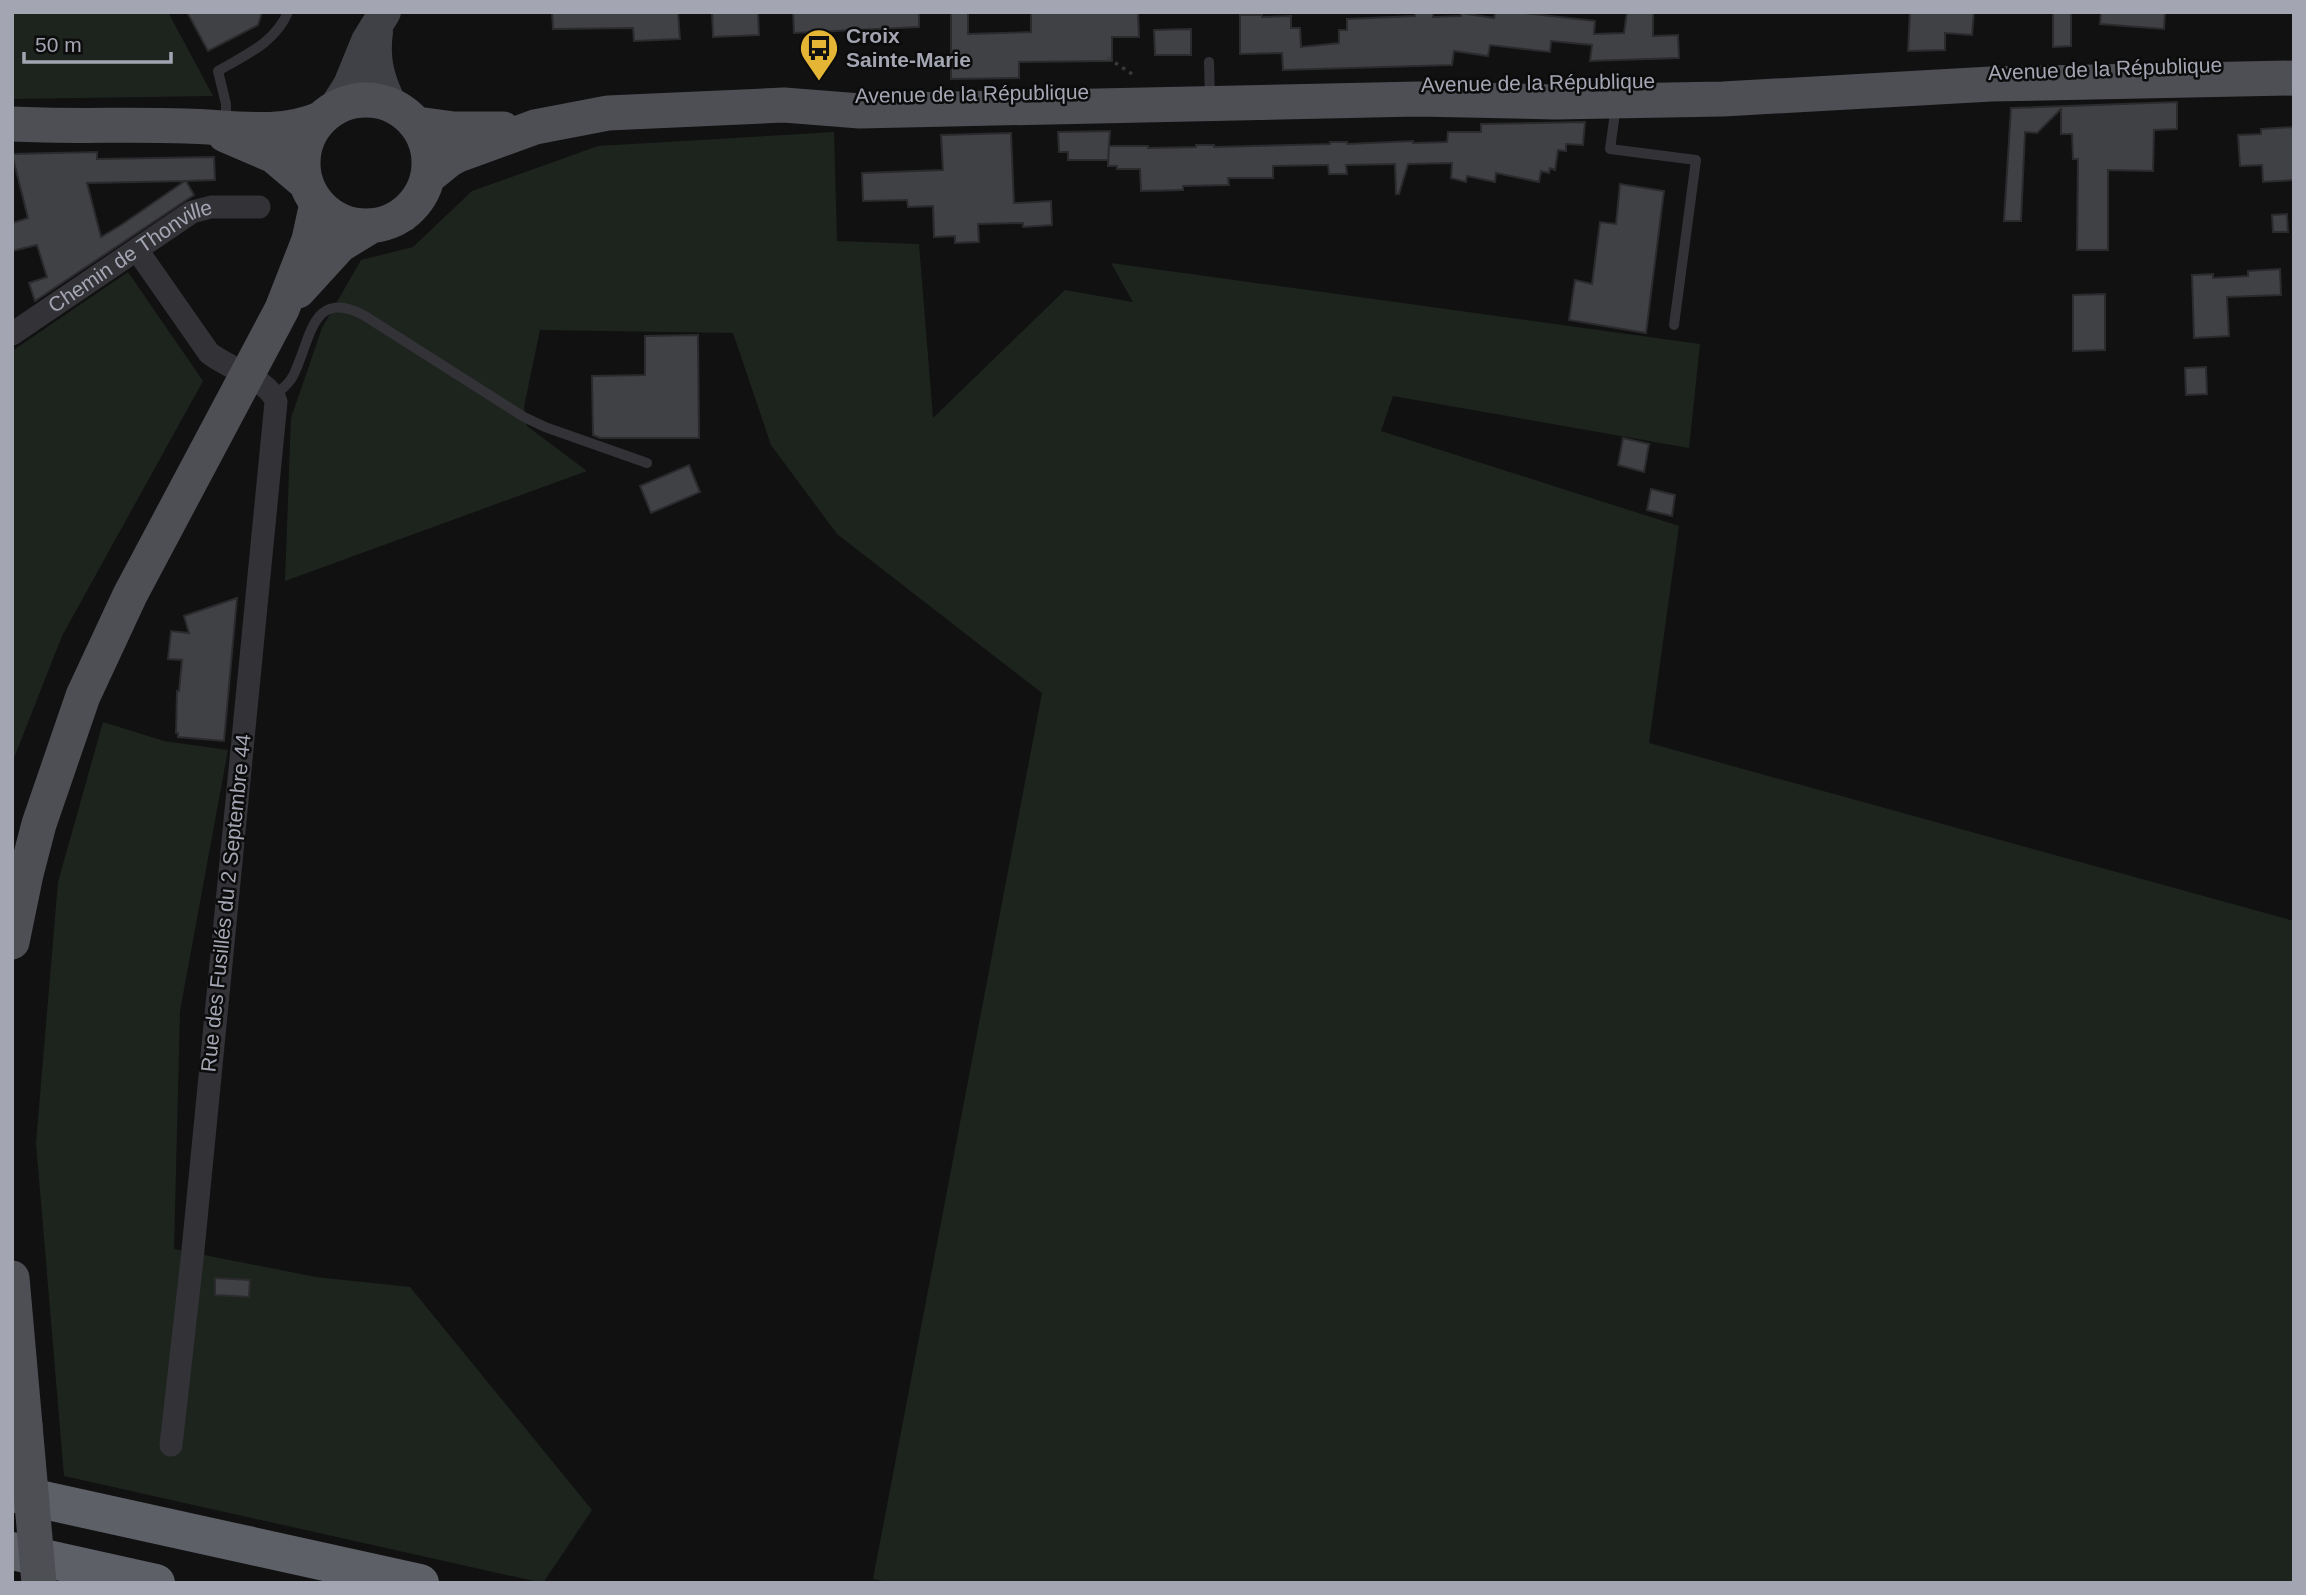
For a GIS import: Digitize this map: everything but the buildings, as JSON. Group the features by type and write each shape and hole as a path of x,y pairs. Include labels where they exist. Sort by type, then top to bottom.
{"highway":[{"path":"12,1493 420,1583"},
{"path":"12,1550 156,1583"}],"main road":[{"path":"13,937 39,824 83,696 130,595 282,309 312,230 312,193 303,168 304,153 311,131 349,85 361,52 382,18"},
{"path":"282,309 346,239 380,232 387,223 408,211 432,189 427,145 377,76 375,64 382,18"},
{"name":"Avenue de la République","path":"432,189 449,160 458,155 535,127 631,111 784,105 860,111 1210,85 1418,99 1555,102 1615,91 2294,64"},
{"name":"Avenue de la République","path":"1615,91 1746,99 1991,84 2294,78"},
{"path":"12,124 286,129 307,125 351,101 367,99 404,114"},
{"name":"Avenue de la République","path":"404,114 454,129 535,127"},
{"path":"12,132 74,127"},
{"path":"214,127 274,156 312,193 328,213 342,221 380,232"},
{"path":"12,1278 39,1583"},
{"path":"12,1505 20,1583"}],"street":[{"name":"Chemin de Thonville","path":"12,334 192,212 224,206 259,206"},
{"path":"137,250 203,346 219,361 270,390 274,396"},
{"name":"Rue des Fusillés du 2 Septembre 44","path":"171,1445 192,1260 275,412 274,396"}],"lane":[{"path":"214,127 226,104 218,71 266,43 275,34 288,12"},
{"path":"1615,91 1610,149 1696,160 1674,325"},
{"path":"274,396 292,377 317,319 327,309 340,307 355,310 524,417 647,463"}],"path":[{"path":"1108,58 1132,74"},
{"path":"380,232 415,226 430,210 432,189"}],"shaded area":[{"path":"12,12 168,12 213,96 12,99"},
{"path":"834,132 837,241 919,244 933,418 1065,290 1133,302 1111,263 1700,344 1689,448 1393,396 1381,431 1679,526 1649,743 2294,921 2294,1583 893,1583 873,1579 1042,693 837,534 771,445 733,333 540,330 524,407 527,426 587,471 285,581 291,418 322,328 361,260 413,247 472,191 598,146"},
{"path":"128,272 203,381 62,636 12,763 12,351"},
{"path":"103,722 164,741 228,750 180,1011 174,1249 316,1277 410,1287 592,1510 543,1583 64,1476 36,1143 58,882"}],"place":[{"name":"Croix Sainte-Marie","path":"819,82"}]}
